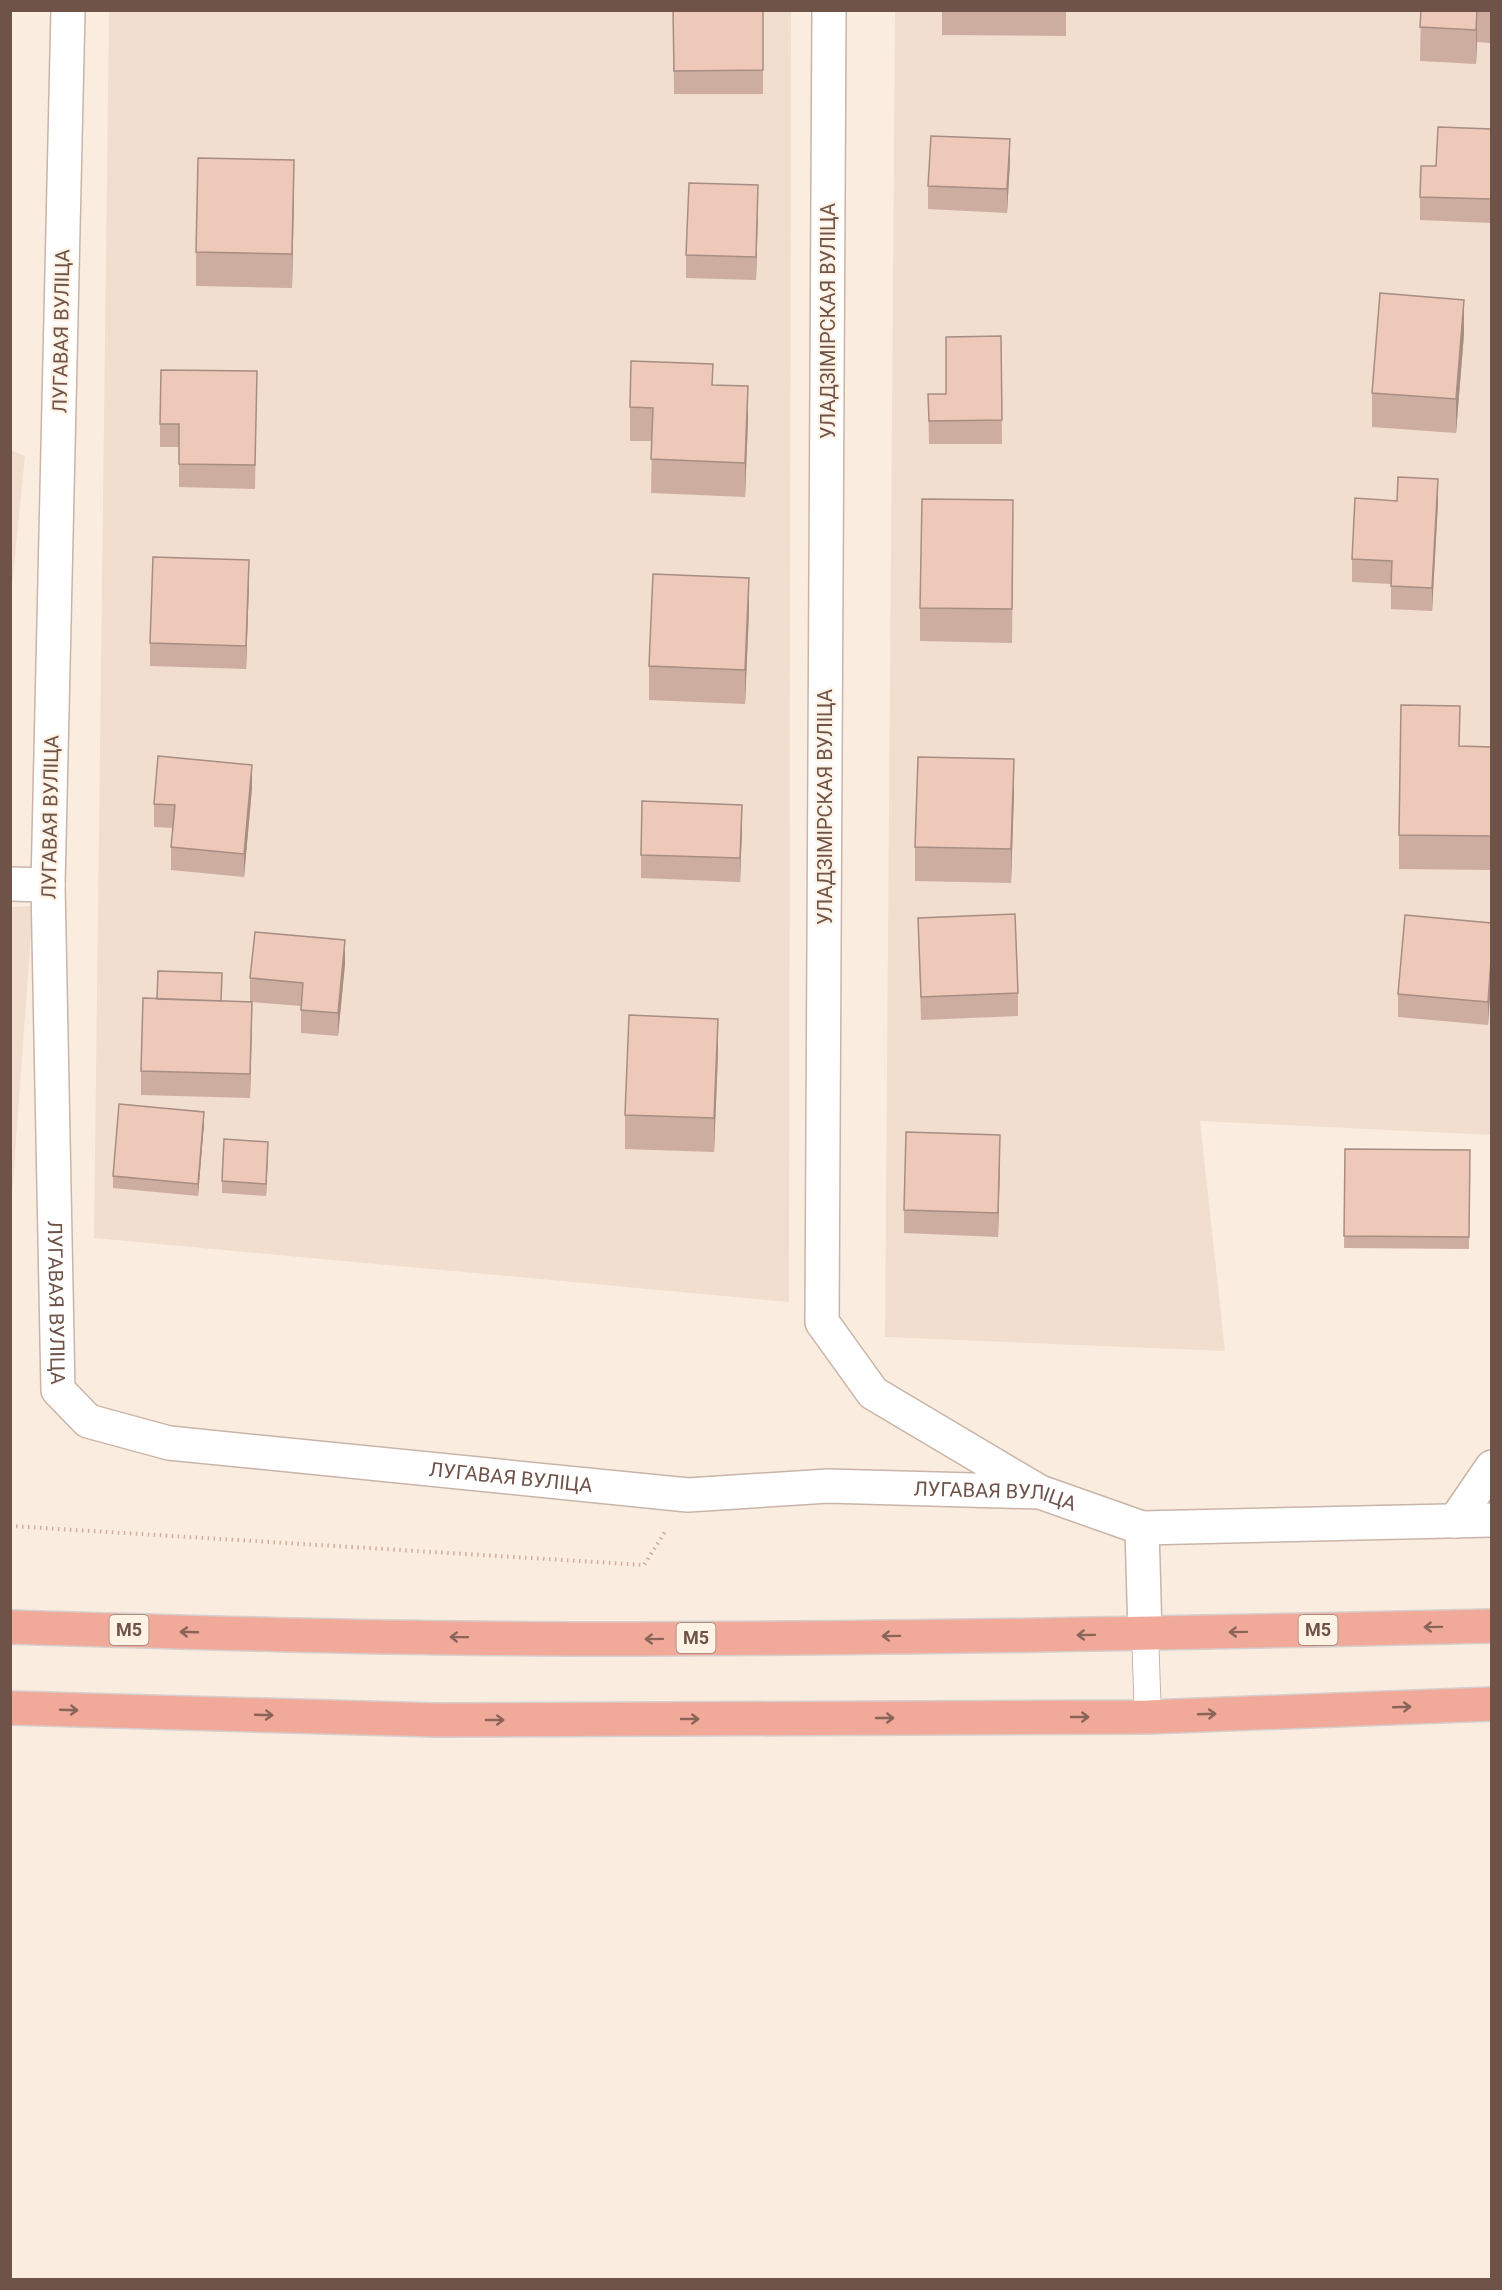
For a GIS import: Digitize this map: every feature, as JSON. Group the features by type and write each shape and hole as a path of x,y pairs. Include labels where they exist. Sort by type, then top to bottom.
{"highway":[{"name":"М5","path":"10,1627 247,1634 596,1639 1144,1634 1491,1626"},
{"path":"10,1708 436,1720 1148,1717 1491,1704"}],"street":[{"name":"ЛУГАВАЯ ВУЛІЦА","path":"68,10 48,885 58,1390 88,1421 169,1443 688,1495 828,1486 1040,1492 1142,1528 1491,1520"},
{"name":"УЛАДЗІМІРСКАЯ ВУЛІЦА","path":"829,10 822,1322 873,1393 1040,1492"},
{"path":"10,884 48,885"},
{"path":"1455,1521 1491,1467"},
{"path":"1142,1528 1144,1634"}],"lane":[{"path":"1144,1634 1148,1717"}],"path":[{"path":"10,1526 644,1565"}],"shaded area":[{"path":"109,11 791,11 789,1302 94,1238"},
{"path":"895,11 1491,11 1491,1135 1200,1121 1225,1351 885,1337"},
{"path":"11,450 25,456 11,597"},
{"path":"33,906 11,1210 11,907"}],"building":[{"path":"673,10 763,10 763,70 674,71"},
{"path":"1421,10 1477,10 1476,30 1420,27"},
{"path":"1438,127 1491,129 1491,199 1420,197 1421,166 1436,166"},
{"path":"931,136 1010,139 1007,189 928,186"},
{"path":"198,158 294,160 292,254 196,252"},
{"path":"689,183 758,185 756,257 686,255"},
{"path":"1380,293 1464,300 1456,399 1372,393"},
{"path":"1001,336 1002,420 929,421 928,394 946,394 946,337"},
{"path":"631,361 713,364 712,385 748,386 745,463 651,459 653,408 630,407"},
{"path":"161,370 257,371 255,465 179,464 179,424 160,424"},
{"path":"1398,477 1438,479 1432,588 1391,586 1392,561 1352,559 1355,498 1397,501"},
{"path":"922,499 1013,500 1012,609 920,608"},
{"path":"153,557 249,560 246,646 150,643"},
{"path":"653,574 749,578 745,670 649,666"},
{"path":"1401,705 1460,706 1459,746 1491,747 1491,836 1399,835"},
{"path":"158,756 252,765 244,854 171,847 175,805 154,804"},
{"path":"918,757 1014,759 1011,849 915,847"},
{"path":"642,801 742,805 740,858 641,855"},
{"path":"1015,914 1018,993 921,997 918,918"},
{"path":"1405,915 1491,923 1488,1002 1398,994"},
{"path":"255,932 345,940 338,1013 301,1010 303,983 250,978"},
{"path":"158,971 222,973 221,1001 157,999"},
{"path":"143,998 252,1002 250,1074 141,1071"},
{"path":"629,1015 718,1019 714,1118 625,1115"},
{"path":"119,1104 204,1112 198,1184 113,1176"},
{"path":"906,1132 1000,1135 998,1213 904,1210"},
{"path":"224,1139 268,1142 266,1184 222,1181"},
{"path":"1345,1149 1470,1150 1469,1237 1344,1236"}]}
